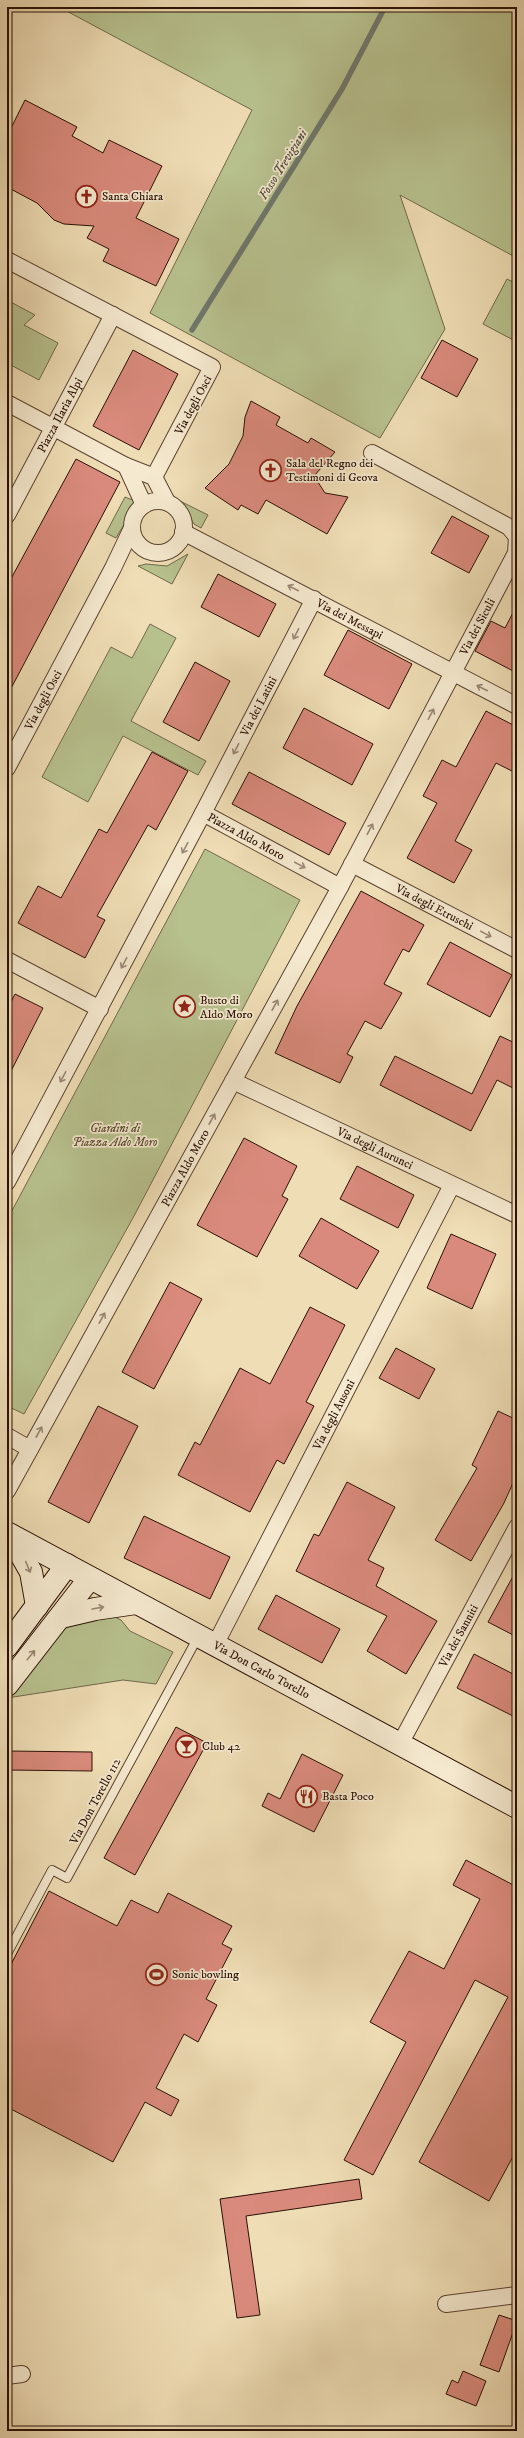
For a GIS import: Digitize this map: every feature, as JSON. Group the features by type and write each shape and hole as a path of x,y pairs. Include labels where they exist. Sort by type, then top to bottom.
{"main road":[{"name":"Via Don Carlo Torello","path":"8,1533 517,1807"},
{"path":"8,1533 31,1572 37,1606"},
{"path":"7,1646 67,1565"},
{"path":"7,1685 90,1578"},
{"path":"61,1617 89,1610 136,1603"}],"street":[{"path":"7,260 113,315"},
{"name":"Piazza Ilaria Alpi","path":"7,515 113,315"},
{"name":"Via degli Osci","path":"113,315 212,367 154,477"},
{"path":"7,403 126,466 154,477 167,502 179,511 184,525 183,532 180,540 167,551 159,553 143,548 133,536 132,528 135,515 144,505 159,501 167,502"},
{"name":"Via dei Siculi","path":"352,864 516,553 517,537 509,527 372,453"},
{"path":"126,466 144,505"},
{"name":"Via degli Osci","path":"7,768 113,568 132,528"},
{"name":"Via dei Messapi","path":"183,532 517,706"},
{"name":"Via degli Osci","path":"113,568 143,548"},
{"name":"Via dei Latini","path":"203,813 314,599"},
{"name":"Piazza Aldo Moro","path":"7,1182 203,813 340,886"},
{"name":"Piazza Aldo Moro","path":"7,1491 352,864"},
{"name":"Via degli Etruschi","path":"352,864 517,950"},
{"path":"7,960 100,1009"},
{"name":"Via degli Aurunci","path":"233,1081 517,1215"},
{"name":"Via degli Ausoni","path":"207,1641 452,1184"},
{"path":"7,1436 30,1449"},
{"name":"Via dei Sanniti","path":"400,1744 517,1527"},
{"path":"446,2304 517,2295"}],"lane":[{"name":"Via Don Torello 112","path":"7,1954 52,1870 67,1878 207,1641"}],"green space":[{"path":"59,7 517,7 517,258 400,195 445,329 380,438 150,313 252,110"},
{"path":"507,279 517,284 517,342 483,324"},
{"path":"7,300 35,315 24,325 58,343 39,380 7,363"},
{"path":"125,497 135,501 136,504 116,538 106,533"},
{"path":"180,501 208,515 201,528 194,524"},
{"path":"188,554 172,584 138,566 146,564 167,566"},
{"path":"150,624 176,638 131,721 206,761 198,775 123,736 88,802 42,777 111,647 132,658"},
{"name":"Giardini di Piazza Aldo Moro","path":"205,849 300,900 134,1216 24,1414 7,1406 7,1220"},
{"path":"107,1613 121,1620 130,1631 173,1652 156,1684 123,1680 7,1698 7,1688 63,1618"}],"building":[{"name":"Santa Chiara","path":"25,100 77,127 72,136 103,153 109,140 162,166 136,218 179,239 156,286 103,261 109,249 87,238 94,226 64,224 54,220 37,203 7,187 7,136"},
{"path":"442,340 478,359 457,397 421,378"},
{"path":"133,350 178,374 139,450 93,426"},
{"name":"Sala del Regno dei Testimoni di Geova","path":"251,401 280,417 276,425 308,443 311,438 335,452 314,476 325,493 348,497 327,534 266,500 258,514 241,505 238,510 205,488 229,464 243,436 245,417"},
{"path":"76,459 120,482 7,696 7,586"},
{"path":"452,516 489,536 469,573 431,553"},
{"path":"218,574 276,604 259,637 201,607"},
{"path":"517,605 517,663 513,671 475,651 491,621 505,628"},
{"path":"348,630 412,664 389,709 324,675"},
{"path":"195,662 230,681 199,741 163,722"},
{"path":"304,708 373,744 352,785 283,748"},
{"path":"486,711 517,727 517,763 512,771 496,763 455,841 472,850 454,883 407,858 437,803 423,796 442,760 456,767"},
{"path":"152,752 188,771 156,830 148,825 97,916 105,920 85,958 18,923 38,886 61,898 99,829 107,833"},
{"path":"249,772 346,823 329,855 232,804"},
{"path":"361,891 424,925 409,952 403,949 384,984 402,993 381,1029 365,1021 347,1054 353,1057 340,1083 275,1053 297,1006"},
{"path":"450,942 512,975 490,1017 427,984"},
{"path":"15,994 43,1008 7,1079 7,1010"},
{"path":"500,1036 517,1044 517,1090 497,1080 471,1131 380,1085 395,1056 472,1094"},
{"path":"244,1138 297,1166 282,1196 288,1199 257,1257 197,1225"},
{"path":"357,1166 414,1195 398,1228 340,1199"},
{"path":"321,1218 379,1251 357,1289 299,1256"},
{"path":"451,1234 496,1254 472,1309 427,1288"},
{"path":"170,1282 202,1299 154,1389 122,1372"},
{"path":"310,1307 345,1325 306,1402 314,1406 284,1464 277,1460 250,1512 178,1475 195,1442 200,1445 240,1368 270,1384"},
{"path":"396,1348 435,1369 419,1399 379,1378"},
{"path":"98,1406 138,1426 89,1523 48,1502"},
{"path":"498,1411 517,1420 517,1474 504,1503 471,1561 435,1540 477,1468 472,1465"},
{"path":"347,1482 395,1507 368,1560 384,1568 376,1586 437,1621 406,1674 367,1651 387,1616 296,1571 314,1534 319,1536"},
{"path":"144,1516 230,1557 210,1599 124,1558"},
{"path":"517,1569 517,1637 488,1622"},
{"path":"276,1595 340,1629 322,1663 258,1629"},
{"path":"474,1654 517,1676 517,1718 457,1688"},
{"path":"176,1727 207,1743 135,1875 104,1858"},
{"path":"7,1751 92,1752 92,1771 7,1770"},
{"name":"Basta Poco","path":"302,1754 343,1775 314,1832 262,1806 268,1793 280,1799"},
{"path":"466,1860 517,1887 517,2149 489,2201 419,2162 508,1997 475,1980 373,2175 344,2160 406,2042 370,2022 409,1951 444,1969 480,1899 453,1885"},
{"path":"49,1891 117,1926 131,1900 158,1913 168,1893 232,1926 222,1944 232,1949 206,1999 217,2005 198,2042 184,2034 156,2088 179,2100 171,2116 145,2102 113,2162 7,2107 7,1972"},
{"path":"359,2179 362,2199 246,2216 260,2315 237,2318 220,2199"},
{"path":"499,2315 517,2321 499,2372 480,2365"},
{"path":"463,2371 486,2381 476,2406 446,2394 452,2380 458,2383"}],"waterway":[{"name":"Fosso Trevigiani","path":"192,330 342,89 385,7"}],"place":[{"name":"Santa Chiara","path":"86,196"},
{"name":"Sala del Regno dei Testimoni di Geova","path":"271,470"},
{"name":"Busto di Aldo Moro","path":"185,1007"},
{"name":"Club 42","path":"186,1746"},
{"name":"Basta Poco","path":"307,1796"},
{"name":"Sonic bowling","path":"156,1974"}]}
